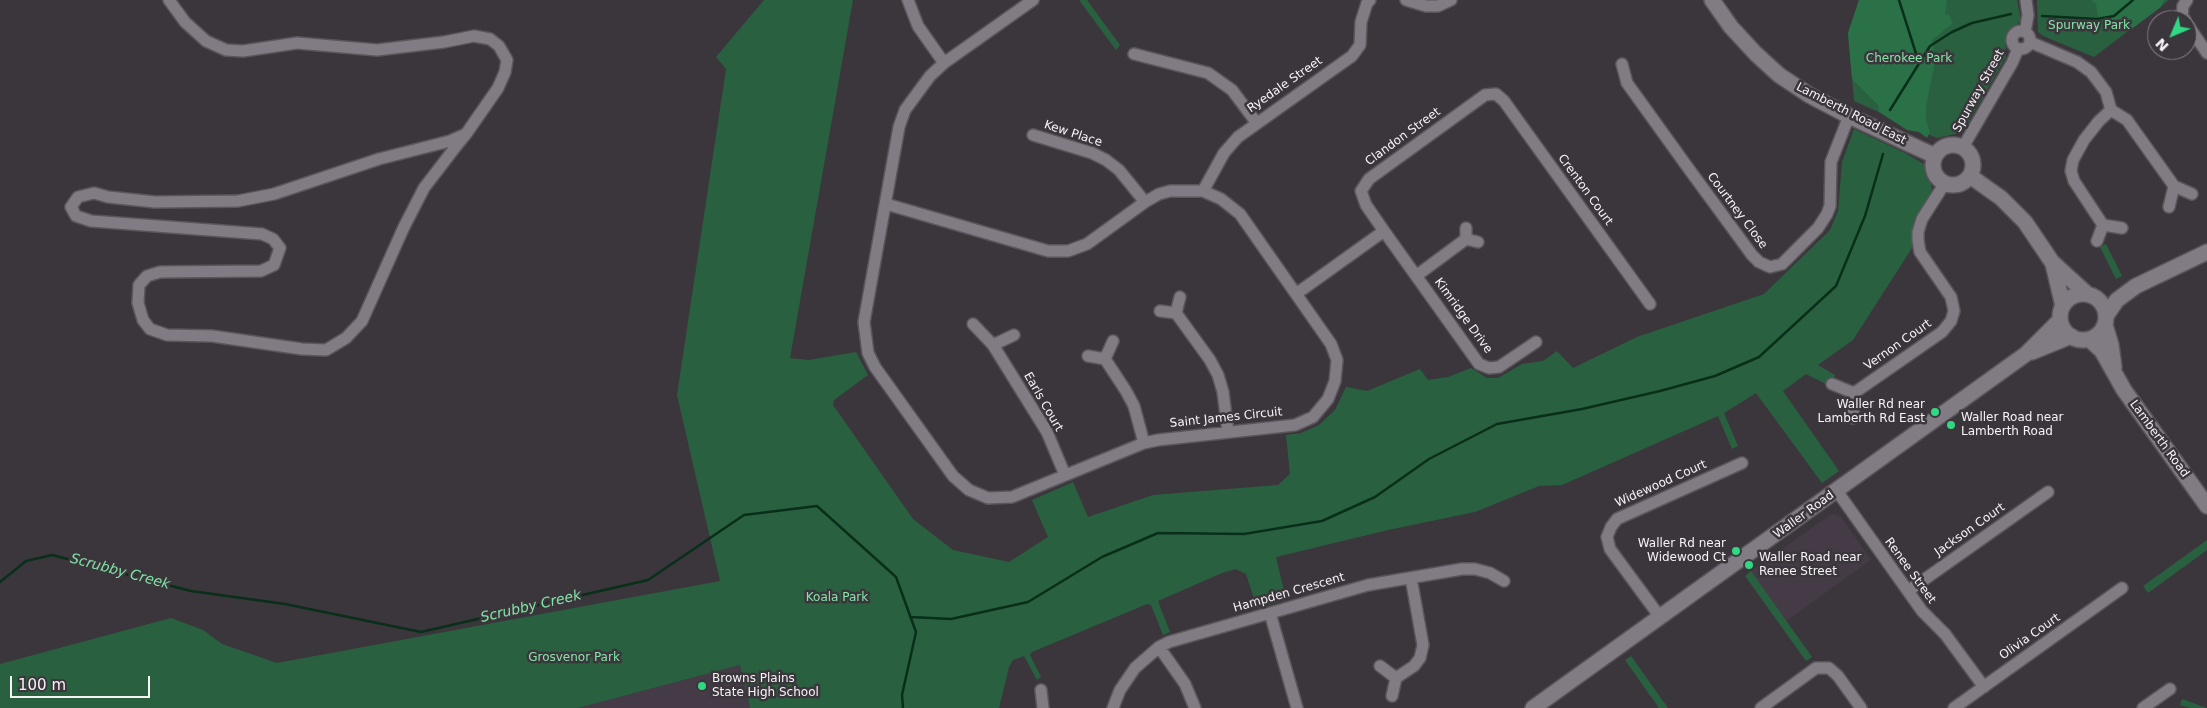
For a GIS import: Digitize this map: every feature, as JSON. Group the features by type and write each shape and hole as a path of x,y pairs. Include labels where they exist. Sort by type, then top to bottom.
{"street":[{"path":"169,0 185,22 206,41 226,50 243,51 297,42 377,50 444,42 474,36 490,39 499,46 506,59 505,72 498,88 466,134 424,188 403,229 362,321 346,338 326,350 302,350 212,336 167,335 150,329 143,320 138,303 139,285 147,276 160,272 261,271 274,265 280,248 273,239 262,234 91,221 76,216 71,207 78,197 94,193 108,197 155,202 238,201 274,194 379,160 450,141 466,134"},
{"path":"908,0 918,26 944,62"},
{"name":"Saint James Circuit","path":"886,204 1048,251 1068,251 1087,244 1145,202 1170,191 1203,191 1221,199 1240,214 1331,344 1337,360 1335,381 1328,399 1313,417 1296,425 1144,443 1012,497 988,498 969,490 953,476 875,367 868,353 864,322 900,127 905,110 930,76 944,62 1033,0"},
{"name":"Ryedale Street","path":"1203,191 1224,153 1238,137 1256,122 1352,56 1360,45 1361,22 1367,3 1370,0"},
{"path":"1406,0 1426,6 1438,6 1451,0"},
{"name":"Lamberth Road East","path":"1712,0 1737,34 1779,75 1809,95 1848,116 1935,156"},
{"name":"Spurway Street","path":"2026,0 2028,14 2027,37 2025,48 2018,49 2012,44 2012,37 2017,32 2027,37"},
{"path":"2027,37 2077,62 2091,72 2106,92 2111,110 2127,120 2174,186 2192,194"},
{"path":"2197,38 2207,53"},
{"name":"Spurway Street","path":"1963,147 2018,49"},
{"path":"1134,54 1208,73 1232,90 1256,122"},
{"name":"Courtney Close","path":"1622,64 1627,83 1686,165 1752,255 1759,262 1770,267 1782,264 1818,228 1827,214 1830,206 1831,162 1848,116"},
{"name":"Clandon Street","path":"1384,231 1366,205 1361,191 1368,179 1485,95 1496,94"},
{"name":"Crenton Court","path":"1496,94 1504,100 1650,304"},
{"path":"2111,110 2084,140 2073,160 2071,171 2074,181 2103,225 2122,228"},
{"name":"Kew Place","path":"1033,135 1092,153 1106,160 1119,170 1145,202"},
{"path":"1950,145 1963,147 1968,151 1973,163 1970,176 1959,184 1945,183 1940,179 1934,168 1935,156 1944,147 1950,145"},
{"path":"1970,176 2001,198 2025,222 2052,262 2091,296 2101,302 2105,320"},
{"name":"Vernon Court","path":"1854,393 1942,332 1951,321 1954,311 1951,297 1920,252 1918,240 1922,219 1945,183"},
{"path":"2169,207 2174,186"},
{"path":"2097,242 2103,225"},
{"path":"1296,294 1384,231"},
{"name":"Kimridge Drive","path":"1384,231 1479,364 1489,368 1499,367 1536,342"},
{"path":"1416,276 1466,234 1478,242"},
{"path":"2052,262 2064,329 2071,336 2083,340 2096,336 2117,300 2136,286 2207,252"},
{"path":"2062,313 2073,296 2091,296 2136,286"},
{"path":"1176,313 1180,297"},
{"path":"1160,311 1176,313 1210,360 1218,375 1223,392 1228,432"},
{"name":"Waller Road","path":"1533,708 2026,354 2062,313"},
{"name":"Lamberth Road","path":"2105,320 2111,345 2114,371"},
{"name":"Earls Court","path":"973,324 993,345 1047,432 1065,474"},
{"path":"993,345 1014,335"},
{"name":"Waller Road","path":"2026,354 2071,336"},
{"name":"Lamberth Road","path":"2089,339 2102,351 2124,390 2207,506"},
{"path":"1105,359 1113,341"},
{"path":"1088,356 1105,359 1126,391 1134,406 1144,443"},
{"path":"1832,384 1854,393 1853,418"},
{"name":"Widewood Court","path":"1660,617 1610,549 1607,537 1611,527 1617,519 1742,463"},
{"name":"Renee Street","path":"1837,491 1922,612 1945,634 1984,687"},
{"name":"Jackson Court","path":"1908,592 2048,492"},
{"name":"Hampden Crescent","path":"1113,708 1120,690 1135,668 1159,647 1169,642 1368,585 1462,569 1475,569 1490,573 1504,581"},
{"path":"1392,696 1396,678 1414,666 1420,658 1423,645 1411,578"},
{"name":"Olivia Court","path":"1954,708 2122,588"},
{"path":"1270,613 1297,708"},
{"path":"1159,647 1185,684 1195,708"},
{"path":"1380,666 1396,678"},
{"path":"1761,708 1816,668 1828,668 1838,676 1861,708"},
{"path":"2143,708 2170,689"},
{"path":"1041,690 1045,708"}],"shaded area":[{"path":"1835,514 1841,517 1871,560 1786,621 1751,571 1830,515"},
{"name":"Browns Plains State High School","path":"740,665 750,708 578,708"}],"green space":[{"name":"Koala Park","path":"764,0 853,0 790,358 809,360 856,352 868,375 834,400 833,405 913,519 953,550 1009,562 1048,537 1032,500 1073,482 1088,517 1153,495 1278,485 1290,474 1286,435 1301,433 1319,425 1335,410 1346,387 1367,391 1420,369 1428,380 1448,377 1471,368 1487,378 1498,378 1522,364 1543,361 1557,351 1573,368 1637,337 1764,294 1830,230 1838,211 1842,162 1854,129 1924,164 1931,180 1932,194 1917,219 1912,248 1853,340 1818,365 1835,375 1830,386 1806,374 1783,391 1839,471 1822,483 1756,393 1724,413 1738,446 1732,449 1718,416 1562,485 1539,486 1475,512 1388,530 1276,557 1286,600 1257,608 1246,574 1236,569 1222,573 1158,601 1170,632 1163,635 1151,605 1147,604 1032,652 1030,655 1041,677 1037,680 1024,656 1013,660 1009,667 999,708 750,708 740,665 578,708 0,708 0,664 171,618 203,630 222,644 277,663 720,581 677,395 726,69 716,57"},
{"path":"1079,0 1087,0 1120,45 1116,50"},
{"name":"Cherokee Park","path":"1859,0 2017,0 2021,20 2005,38 2006,57 1968,123 1955,134 1937,138 1854,101 1848,33"},
{"path":"1859,0 1947,0 1945,14 1949,15 1953,23 1932,40 1935,61 1926,107 1926,121 1930,132 1927,138 1919,132 1907,130 1879,112 1878,105 1852,79 1848,33"},
{"name":"Spurway Park","path":"2037,0 2169,0 2156,10 2147,10 2147,17 2094,57 2043,36 2038,32"},
{"path":"2091,0 2164,0 2161,7 2157,10 2147,10 2147,18 2129,31 2111,23 2102,23 2098,16 2096,4"},
{"path":"2106,244 2122,276 2116,279 2100,247"},
{"path":"2207,540 2207,550 2148,593 2143,586"},
{"path":"1751,571 1812,657 1806,661 1745,576"},
{"path":"1631,656 1668,708 1659,708 1625,660"},
{"path":"2182,699 2207,708 2190,708 2180,705"}],"waterway":[{"path":"1899,0 1919,63"},
{"path":"2042,16 2097,19 2114,16 2133,0"},
{"path":"1890,110 1930,46 1952,32 1972,23 2011,14"},
{"path":"910,617 951,619 1028,602 1102,557 1158,533 1244,534 1322,521 1375,497 1429,459 1497,424 1582,409 1660,391 1715,376 1759,357 1836,286 1865,216 1883,154"},
{"name":"Scrubby Creek","path":"0,582 26,561 52,555 191,591 285,604 421,632 648,580 744,515 817,506 896,577 916,632 902,695 903,708"}],"place":[{"name":"Waller Rd near Lamberth Rd East","path":"1935,412"},
{"name":"Waller Road near Lamberth Road","path":"1951,425"},
{"name":"Waller Rd near Widewood Ct","path":"1736,551"},
{"name":"Waller Road near Renee Street","path":"1749,565"},
{"name":"Browns Plains State High School","path":"702,686"}],"park label":[{"name":"Grosvenor Park","path":"574,658"}]}
